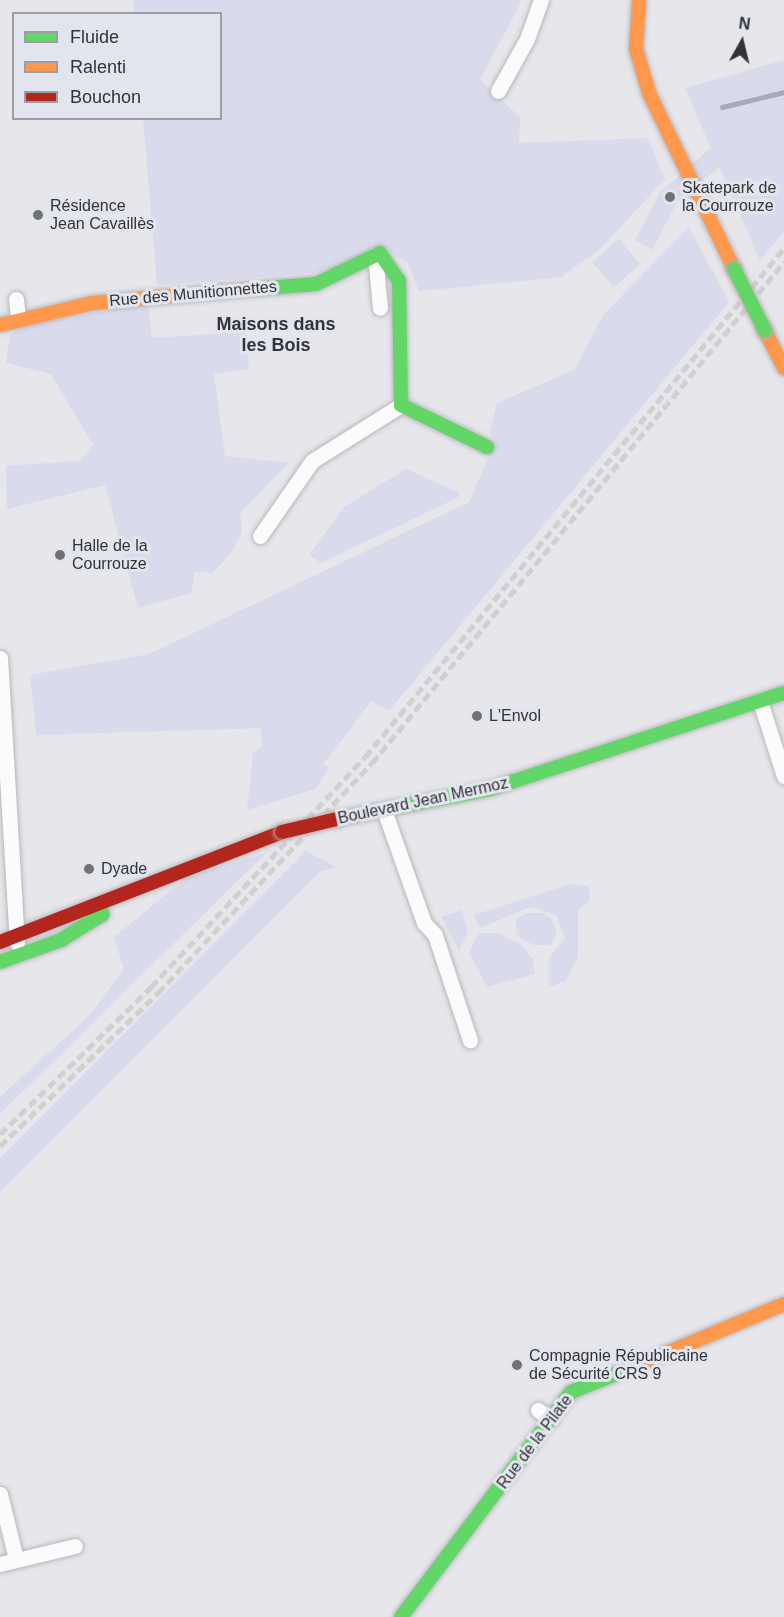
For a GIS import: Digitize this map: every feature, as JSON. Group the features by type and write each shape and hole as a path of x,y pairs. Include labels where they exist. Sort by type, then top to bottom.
{"main road":[{"path":"639,0 636,49 643,76 716,232 784,368"},
{"path":"377,253 399,281 401,405 487,447"},
{"name":"Rue des Munitionnettes","path":"0,325 18,319 126,298 316,284 377,253"},
{"name":"Boulevard Jean Mermoz","path":"0,942 166,877 222,851 282,832 337,819 499,786 784,693"},
{"name":"Boulevard Jean Mermoz","path":"0,962 81,927 166,877"},
{"name":"Rue de la Pilate","path":"401,1617 571,1392 784,1304"}],"street":[{"path":"498,92 528,39 541,0"},
{"path":"377,253 380,266 381,308"},
{"path":"16,299 18,319"},
{"path":"260,536 312,461 401,405"},
{"path":"0,658 18,936"},
{"path":"760,701 784,776"},
{"path":"384,810 424,923 435,935 470,1040"},
{"name":"Boulevard Jean Mermoz","path":"0,955 13,948 18,936 50,939 81,927"},
{"path":"538,1410 551,1419"},
{"path":"0,1494 16,1559"},
{"path":"0,1564 75,1546"}],"shaded area":[{"path":"133,0 522,0 480,80 520,117 519,143 648,138 665,179 600,249 561,277 419,291 408,264 384,248 359,262 314,273 157,285 143,120 222,120 222,12 134,12"},
{"path":"784,60 784,232 760,260 719,167 677,202 652,250 635,240 660,192 711,148 685,88"},
{"path":"689,227 729,302 389,711 371,701 324,763 329,769 315,789 247,810 253,752 263,746 260,728 36,735 30,675 149,654 469,502 495,443 490,432 497,403 574,370 603,315"},
{"path":"619,239 640,264 614,287 592,262"},
{"path":"148,303 152,338 245,332 249,369 214,374 225,456 289,463 240,513 242,532 232,552 213,573 195,572 191,593 138,608 105,485 7,509 6,466 80,461 93,445 51,374 6,363 10,335 24,326"},
{"path":"406,469 460,493 457,498 321,563 309,555 344,507"},
{"path":"306,851 336,867 319,872 0,1192 0,1158"},
{"path":"266,853 0,1114 0,1097 90,1015 124,969 114,937 190,875"},
{"path":"570,884 589,886 590,901 578,910 578,957 566,981 549,987 549,958 565,938 556,915 530,907 480,928 474,915"},
{"path":"462,910 468,931 459,951 441,917"},
{"path":"526,913 543,913 552,920 557,934 550,945 533,945 518,936 515,921"},
{"path":"478,933 499,933 523,946 533,959 535,974 487,987 469,953"}],"waterway":[{"path":"722,107 784,92"}],"railway":[{"path":"0,1134 151,987 365,757 784,248"},
{"path":"0,1146 158,993 372,763 784,262"}],"traffic: fast":[{"path":"254,289 316,284 380,253 399,281 401,405 487,447"},
{"path":"734,269 765,331"},
{"path":"337,819 490,789 784,693"},
{"path":"0,962 61,940 103,914"},
{"path":"401,1617 571,1392 633,1367"}],"traffic: slow":[{"path":"639,0 636,49 649,93 734,269"},
{"path":"0,325 93,303 254,289"},
{"path":"765,331 784,368"},
{"path":"633,1367 784,1304"}],"traffic: jam":[{"path":"282,832 337,819"},
{"path":"0,942 282,832"}],"place":[{"name":"Skatepark de la Courrouze","path":"670,197"},
{"name":"Résidence Jean Cavaillès","path":"38,215"},
{"name":"Halle de la Courrouze","path":"60,555"},
{"name":"L'Envol","path":"477,716"},
{"name":"Dyade","path":"89,869"},
{"name":"Compagnie Républicaine de Sécurité CRS 9","path":"517,1365"}],"district":[{"name":"Maisons dans les Bois","path":"276,335"}]}
